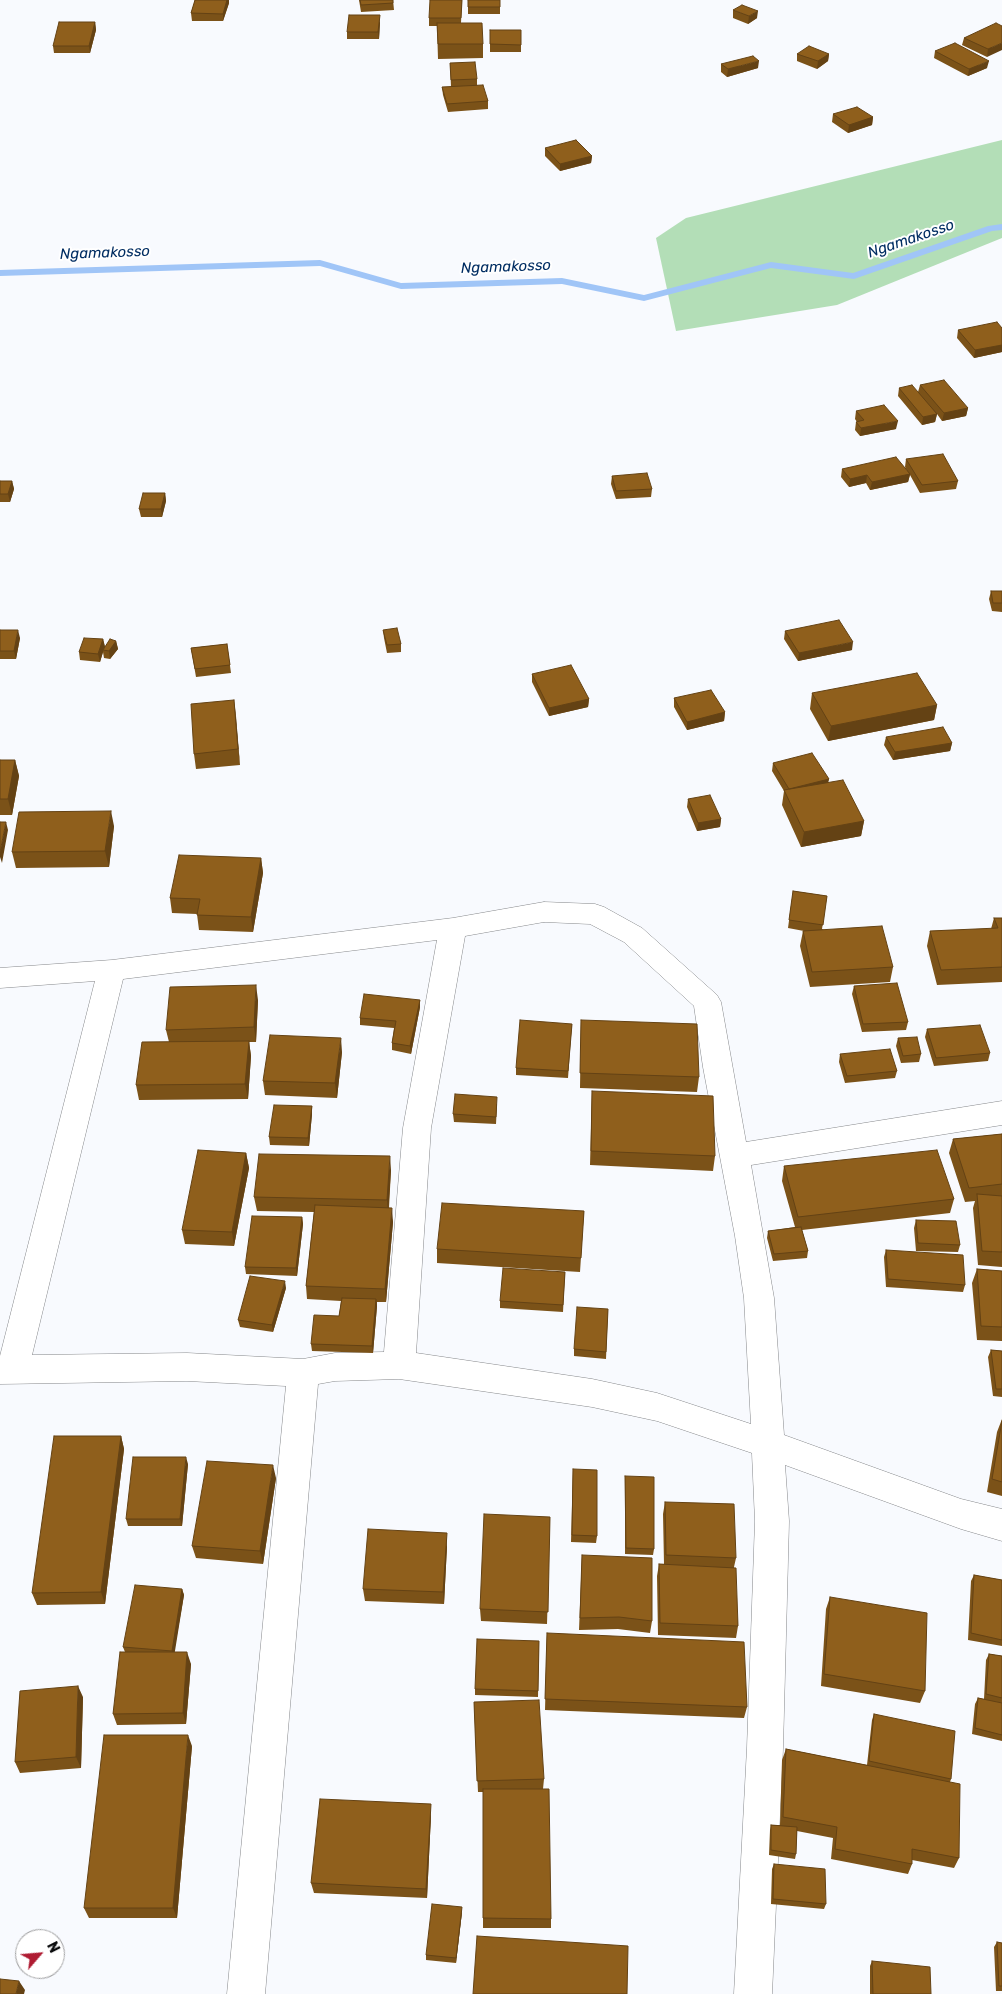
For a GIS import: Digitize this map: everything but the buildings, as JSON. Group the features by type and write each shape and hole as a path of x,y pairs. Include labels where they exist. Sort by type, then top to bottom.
{"street":[{"path":"0,978 112,970 453,928 544,912 595,914 633,935 707,1002 759,1298 768,1444 771,1540 764,1758 753,1994"},
{"path":"399,1365 417,1128 453,928"},
{"path":"112,970 6,1370 187,1367 303,1373 335,1367 399,1365 592,1393 657,1407 768,1444 961,1514 1002,1525"},
{"path":"735,1156 1002,1113"},
{"path":"246,1994 303,1373"}],"green space":[{"path":"1002,140 1002,238 837,305 676,331 656,238 686,218"}],"waterway":[{"name":"Ngamakosso","path":"0,273 320,263 401,286 562,281 644,298 771,265 854,276 991,228 1002,227"}]}
